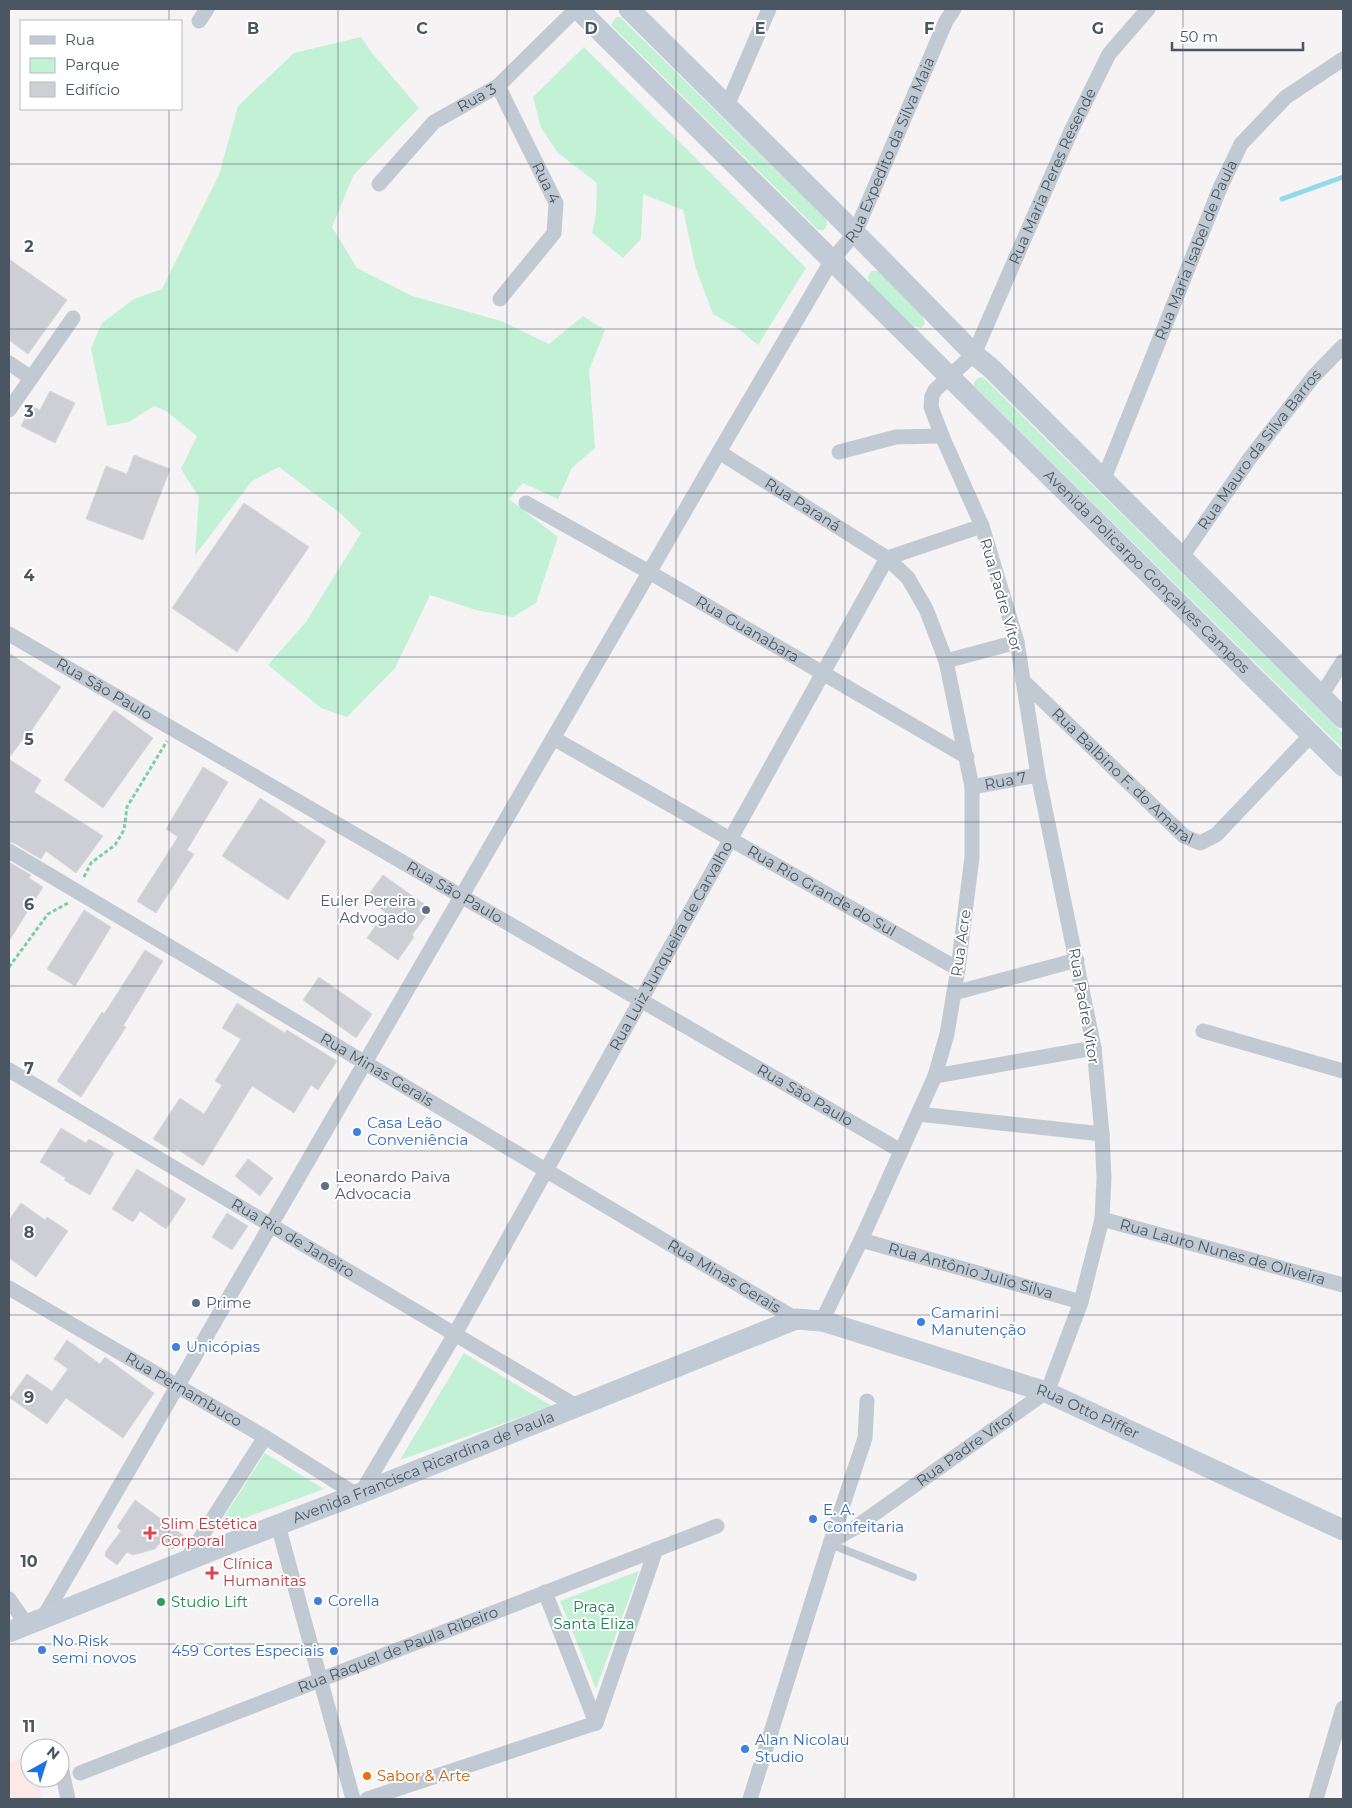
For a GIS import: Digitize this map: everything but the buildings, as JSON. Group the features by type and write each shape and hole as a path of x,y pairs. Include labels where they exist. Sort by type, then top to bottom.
{"street":[{"name":"Rua 3","path":"379,184 434,122 498,86 577,9"},
{"name":"Avenida Policarpo Gonçalves Campos","path":"577,9 1343,766"},
{"path":"629,9 974,354 992,369 1343,718"},
{"path":"727,106 769,9"},
{"name":"Rua Expedito da Silva Maia","path":"26,1625 177,1386 719,452 832,260 855,233 946,21 954,9"},
{"name":"Rua Maria Peres Resende","path":"974,354 1071,130 1109,54 1148,9"},
{"name":"Rua Maria Isabel de Paula","path":"1103,481 1220,188 1241,144 1286,96 1343,59"},
{"name":"Rua 4","path":"498,86 556,203 554,233 500,299"},
{"path":"9,410 73,318"},
{"name":"Rua Mauro da Silva Barros","path":"1181,558 1250,458 1314,376 1343,346"},
{"path":"949,377 974,354"},
{"path":"9,363 31,378"},
{"name":"Rua Padre Vitor","path":"831,1543 1046,1392 1081,1302 1102,1219 1104,1178 1102,1134 1094,1048 1038,775 1017,642 982,526 942,436 931,406 935,390 949,377"},
{"path":"839,452 896,437 942,436"},
{"name":"Rua Paraná","path":"719,452 887,558"},
{"name":"Rua Guanabara","path":"526,503 649,572 967,757"},
{"path":"887,558 982,526"},
{"name":"Rua Acre","path":"822,1321 862,1240 935,1076 947,1034 954,993 972,857 972,787 946,661 926,609 908,578 887,558"},
{"name":"Rua Luiz Junqueira de Carvalho","path":"359,1494 455,1334 887,558"},
{"name":"Rua São Paulo","path":"9,634 901,1151"},
{"path":"946,661 1017,642"},
{"path":"1321,696 1343,661"},
{"name":"Rua Balbino F. do Amaral","path":"1023,681 1184,836 1200,842 1216,834 1311,735"},
{"name":"Rua Rio Grande do Sul","path":"553,738 958,969"},
{"name":"Rua 7","path":"972,787 1038,775"},
{"name":"Rua Minas Gerais","path":"9,850 796,1319"},
{"path":"954,993 1077,960"},
{"path":"1203,1031 1343,1071"},
{"path":"935,1076 1094,1048"},
{"name":"Rua Rio de Janeiro","path":"9,1070 576,1406"},
{"path":"918,1114 1102,1134"},
{"name":"Rua Lauro Nunes de Oliveira","path":"1102,1219 1343,1285"},
{"name":"Rua Antônio Julio Silva","path":"862,1240 1081,1302"},
{"name":"Rua Pernambuco","path":"9,1288 359,1494"},
{"name":"Avenida Francisca Ricardina de Paula","path":"26,1625 796,1319 822,1321"},
{"name":"Rua Otto Piffer","path":"822,1321 1046,1392 1343,1530"},
{"path":"750,1799 865,1438 867,1401"},
{"path":"185,1562 265,1437"},
{"path":"278,1525 322,1680 353,1799"},
{"name":"Rua Raquel de Paula Ribeiro","path":"80,1773 717,1526"},
{"path":"596,1723 656,1549"},
{"path":"545,1592 596,1723"},
{"path":"9,1599 26,1625"},
{"path":"1316,1799 1343,1708"},
{"path":"367,1799 596,1723"}],"lane":[{"path":"831,1543 913,1577"}],"path":[{"path":"9,967 48,914 72,902 91,863 115,845 124,830 126,807 174,730"}],"shaded area":[{"path":"20,1758 20,1788 40,1788 43,1799 9,1799 9,1762"}],"green space":[{"path":"616,17 620,17 826,219 827,225 824,230 818,230 611,25"},
{"path":"361,37 372,53 419,108 353,176 332,227 357,268 412,296 501,321 549,344 583,316 605,330 589,370 595,448 572,468 558,499 523,483 509,499 558,537 536,603 513,617 476,610 430,595 395,668 347,717 321,708 268,665 306,622 361,533 340,513 279,467 252,481 195,555 199,497 181,469 197,436 166,411 154,406 129,422 107,426 91,348 102,323 134,299 162,289 219,175 238,106 294,53"},
{"path":"584,47 806,268 758,345 740,330 713,314 696,269 683,210 643,194 641,239 623,258 592,233 596,214 597,183 558,153 541,128 533,97"},
{"path":"872,271 879,271 922,314 925,324 921,328 914,326 869,283 868,276"},
{"path":"983,377 1343,733 1343,749 974,386 974,382 978,378"},
{"path":"464,1353 552,1406 400,1460"},
{"path":"265,1453 324,1489 217,1528"},
{"name":"Praça Santa Eliza","path":"639,1571 596,1689 560,1601"}],"waterway":[{"path":"1282,199 1343,177"}],"place":[{"name":"Euler Pereira Advogado","path":"426,910"},
{"name":"Casa Leão Conveniência","path":"357,1132"},
{"name":"Leonardo Paiva Advocacia","path":"325,1186"},
{"name":"Prime","path":"196,1303"},
{"name":"Camarini Manutenção","path":"921,1322"},
{"name":"Unicópias","path":"176,1347"},
{"name":"E. A. Confeitaria","path":"813,1519"},
{"name":"Slim Estética Corporal","path":"150,1533"},
{"name":"Clínica Humanitas","path":"212,1573"},
{"name":"Corella","path":"318,1601"},
{"name":"Studio Lift","path":"161,1602"},
{"name":"No Risk semi novos","path":"42,1650"},
{"name":"459 Cortes Especiais","path":"334,1651"},
{"name":"Alan Nicolau Studio","path":"745,1749"},
{"name":"Sabor & Arte","path":"367,1776"}]}
